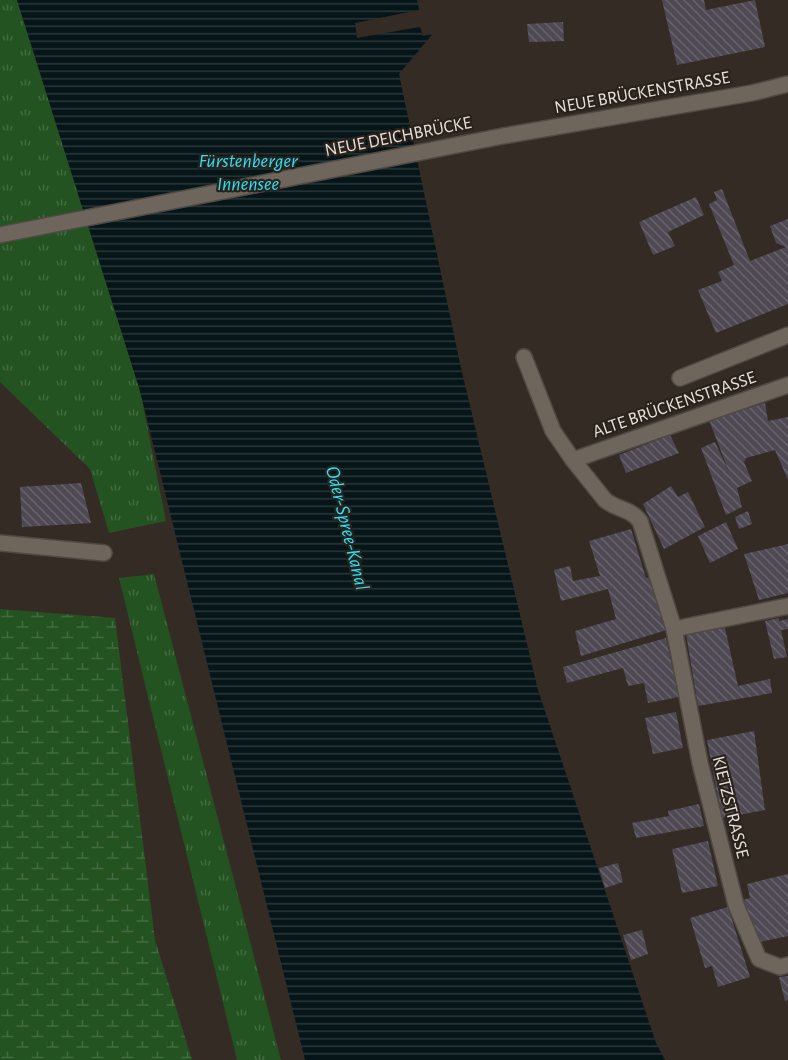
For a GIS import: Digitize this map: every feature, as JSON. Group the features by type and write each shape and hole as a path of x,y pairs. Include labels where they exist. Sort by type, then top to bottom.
{"street":[{"name":"NEUE BRÜCKENSTRASSE","path":"502,136 752,93 788,84"},
{"name":"NEUE DEICHBRÜCKE","path":"0,234 502,136"},
{"name":"ALTE BRÜCKENSTRASSE","path":"680,378 788,335"},
{"name":"KIETZSTRASSE","path":"524,357 553,431 573,460 610,504 632,511 640,520 674,629 700,764 736,905 759,959 780,968 788,965"},
{"name":"ALTE BRÜCKENSTRASSE","path":"573,460 788,385"},
{"path":"0,543 104,553"},
{"path":"674,629 788,606"}],"green space":[{"path":"0,0 17,0 140,390 166,521 109,533 90,469 0,382"},
{"path":"154,574 281,1060 237,1060 119,578"},
{"path":"0,609 115,618 155,940 192,1060 0,1060"}],"water":[{"name":"Fürstenberger Innensee","path":"17,0 429,0 436,30 399,74 461,368 538,690 656,1043 665,1060 305,1060 140,391"}],"pier":[{"path":"417,0 432,0 438,32 423,36 420,27 357,38 355,23 419,10"}],"building":[{"path":"662,0 704,0 706,10 755,0 765,47 677,65"},
{"path":"563,22 564,41 529,42 527,24"},
{"path":"722,189 750,261 786,247 776,243 770,226 788,219 788,304 716,333 698,290 722,281 718,272 734,265 709,204 717,200 714,192"},
{"path":"696,197 704,215 668,232 675,246 653,255 639,222"},
{"path":"765,403 768,421 788,417 788,480 775,450 746,458 744,462 752,481 737,488 742,507 726,515 701,448 715,442 729,472 709,420"},
{"path":"670,435 679,453 626,473 619,455"},
{"path":"81,483 91,523 22,527 20,487"},
{"path":"671,486 678,497 688,492 705,527 664,549 643,504"},
{"path":"748,511 752,524 739,529 735,517"},
{"path":"726,522 738,549 710,563 698,536"},
{"path":"631,529 646,578 651,577 667,630 581,656 575,631 616,619 608,589 561,601 554,570 570,566 573,581 600,576 589,541"},
{"path":"788,544 788,593 759,600 744,554"},
{"path":"779,618 779,621 788,619 788,629 781,630 787,657 774,659 765,621"},
{"path":"725,628 738,686 770,679 772,693 698,706 686,634"},
{"path":"666,638 679,697 648,703 644,683 628,686 623,668 567,683 563,667"},
{"path":"676,712 683,748 653,754 645,718"},
{"path":"754,731 765,810 722,818 707,740"},
{"path":"699,804 704,826 636,838 632,823 669,816 668,811"},
{"path":"708,841 718,886 682,893 672,849"},
{"path":"618,863 623,882 605,888 599,868"},
{"path":"788,874 788,936 755,943 743,900 750,898 747,884"},
{"path":"728,907 750,977 718,987 712,966 705,968 690,918"},
{"path":"642,930 648,954 631,960 623,935"},
{"path":"788,976 788,1000 785,1001 779,977"}],"water label":[{"name":"Oder-Spree-Kanal","path":"348,528"}]}
